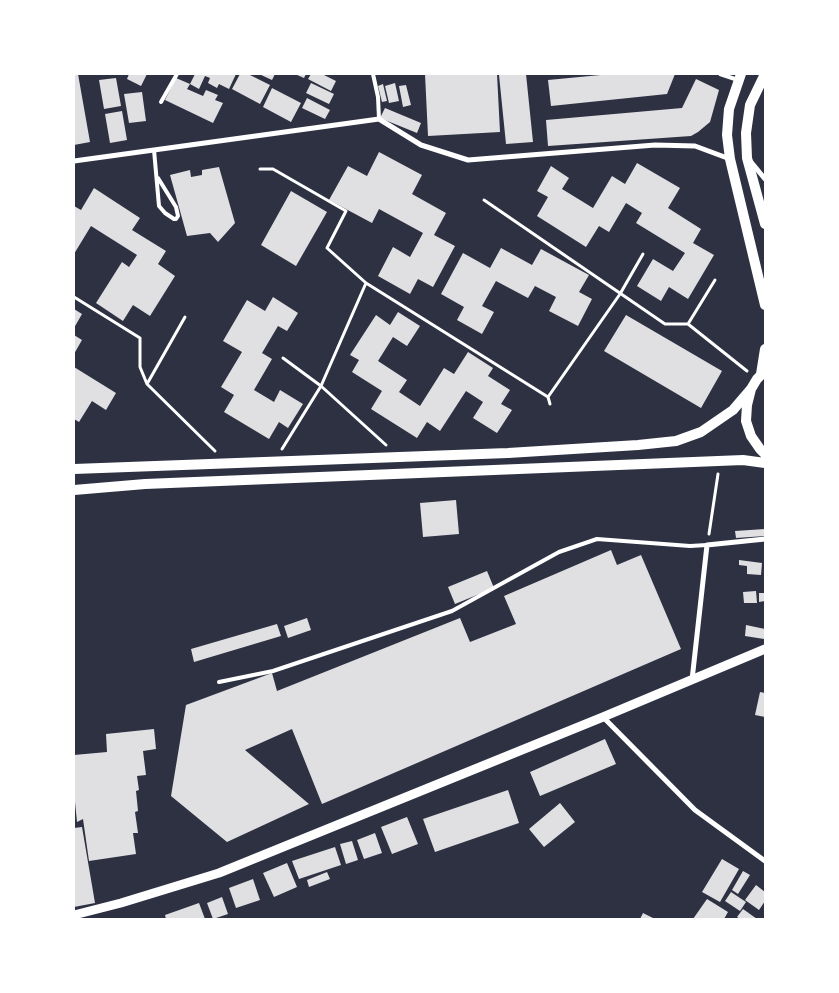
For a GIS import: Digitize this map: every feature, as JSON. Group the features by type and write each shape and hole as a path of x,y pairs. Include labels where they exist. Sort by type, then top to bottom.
{"main road":[{"path":"765,74 750,105 746,132 747,158 765,224"},
{"path":"740,77 730,109 727,135 730,159 765,305"},
{"path":"74,469 508,453 676,441 701,432 733,410 761,375 765,349"},
{"path":"751,389 746,405 746,421 751,436 765,454"},
{"path":"74,490 145,484 743,460 765,463"}],"street":[{"path":"74,161 379,119 420,145 468,160 655,145 695,146 730,159"},
{"path":"747,158 765,179"},
{"path":"692,680 707,545 765,539"},
{"path":"74,915 121,903 219,873 604,717 765,649"},
{"path":"604,717 695,810 765,861"}],"lane":[{"path":"161,102 177,74"},
{"path":"373,74 378,97 379,119"},
{"path":"720,74 740,77"},
{"path":"154,150 159,206 165,213 176,219 178,216 176,207 158,178"},
{"path":"219,682 273,671 452,611 559,552 597,539 690,546 707,545"}],"path":[{"path":"260,169 273,169 346,211 327,248 366,283 548,397 550,404"},
{"path":"484,200 665,324 688,324 761,375"},
{"path":"548,397 620,294 644,254"},
{"path":"688,324 715,280"},
{"path":"274,462 321,386 366,283"},
{"path":"74,297 140,338 140,367 147,384 228,464"},
{"path":"147,384 185,317"},
{"path":"283,358 321,386 398,456"},
{"path":"707,545 720,461"}],"building":[{"path":"78,74 90,142 74,145 74,75"},
{"path":"129,74 147,74 141,86 127,79"},
{"path":"195,74 236,74 229,89 219,84 217,88 208,83 210,78 205,76 199,89 190,84"},
{"path":"240,74 248,74 270,85 260,104 232,89"},
{"path":"259,74 275,74 272,80"},
{"path":"295,74 306,74 304,78"},
{"path":"311,74 322,74 336,81 331,91 308,79"},
{"path":"425,74 497,74 500,132 428,136"},
{"path":"526,74 533,142 506,144 499,75"},
{"path":"611,74 675,74 667,94 551,106 548,80"},
{"path":"116,78 121,106 104,109 99,80"},
{"path":"176,78 190,84 187,89 203,96 206,90 218,95 215,100 223,103 213,123 165,100"},
{"path":"696,79 719,90 710,122 691,136 548,146 546,120 682,108"},
{"path":"311,83 334,94 329,104 306,93"},
{"path":"395,83 399,101 389,103 385,86"},
{"path":"383,84 387,101 382,102 378,86"},
{"path":"406,85 411,105 403,107 399,86"},
{"path":"272,88 301,103 291,122 263,107"},
{"path":"142,92 146,121 129,123 124,94"},
{"path":"307,98 330,110 325,119 302,108"},
{"path":"385,108 421,123 417,133 380,118"},
{"path":"122,111 127,140 110,143 105,114"},
{"path":"379,152 422,175 412,194 446,213 434,235 455,246 433,287 418,279 410,294 378,276 393,247 410,257 423,233 379,209 372,223 329,200 348,166 367,176"},
{"path":"637,163 680,188 668,208 701,229 693,243 714,255 688,299 669,287 661,301 637,286 653,259 673,271 685,253 636,223 642,213 626,203 609,232 599,226 586,247 537,216 548,197 537,191 551,166 569,178 562,189 593,208 612,176 625,184"},
{"path":"219,167 235,223 218,242 210,233 187,236 170,175 190,170 191,177 202,175 202,170"},
{"path":"94,188 140,218 132,230 166,251 158,264 175,276 150,316 133,305 123,321 96,303 122,262 129,267 137,255 91,226 74,254 74,206 81,210"},
{"path":"291,191 327,212 296,266 261,245"},
{"path":"501,248 532,265 541,249 589,275 579,292 592,299 578,326 549,311 556,297 535,286 528,298 496,281 482,306 494,312 482,334 457,320 464,307 441,294 463,253 490,268"},
{"path":"273,297 298,313 287,331 278,326 262,353 272,359 254,390 274,402 280,390 303,404 288,428 279,422 269,439 224,412 234,395 221,387 242,352 223,341 247,300 265,311"},
{"path":"74,309 82,314 74,328"},
{"path":"398,312 420,326 407,346 393,337 378,361 407,380 399,392 420,406 444,368 454,374 468,352 493,368 488,376 510,390 501,404 512,410 497,433 473,418 483,402 466,391 440,431 427,422 417,438 371,409 382,391 352,372 359,360 350,355 376,315 390,325"},
{"path":"626,315 722,371 701,408 604,351"},
{"path":"74,335 82,340 74,354"},
{"path":"74,367 116,393 106,410 92,401 79,422 74,419"},
{"path":"456,500 459,534 423,537 420,503"},
{"path":"765,529 765,536 736,538 735,531"},
{"path":"611,550 617,565 641,555 681,649 322,804 292,729 245,750 309,804 227,842 171,796 186,705 272,673 277,691 460,618 470,642 516,624 504,596"},
{"path":"739,560 762,563 761,575 747,574 747,566 739,565"},
{"path":"487,571 494,588 455,604 448,587"},
{"path":"756,591 757,603 744,603 743,592"},
{"path":"759,593 765,593 765,601 759,602"},
{"path":"307,618 311,630 288,638 284,626"},
{"path":"277,624 281,636 194,662 191,649"},
{"path":"746,625 765,629 764,639 745,636"},
{"path":"760,692 765,693 765,717 755,715"},
{"path":"154,729 156,749 143,751 146,775 137,776 139,790 136,791 138,811 135,812 138,833 133,833 136,854 89,861 83,819 77,822 74,792 74,755 107,752 106,734"},
{"path":"605,739 616,764 540,796 530,772"},
{"path":"508,790 519,823 435,852 423,819"},
{"path":"560,803 575,822 544,847 529,829"},
{"path":"407,817 418,844 392,854 381,827"},
{"path":"82,827 95,903 74,907 74,828"},
{"path":"375,833 382,853 364,859 357,840"},
{"path":"352,841 358,860 346,864 340,844"},
{"path":"335,847 341,865 299,879 292,861"},
{"path":"722,859 739,869 720,902 702,892"},
{"path":"287,863 297,887 274,897 263,873"},
{"path":"743,871 750,875 738,894 732,890"},
{"path":"327,872 330,879 309,887 307,880"},
{"path":"253,879 260,900 236,908 229,888"},
{"path":"756,885 765,892 765,901 759,910 745,900"},
{"path":"731,892 746,902 740,911 725,901"},
{"path":"222,897 228,914 213,919 207,903"},
{"path":"707,899 728,912 724,919 693,919"},
{"path":"199,903 205,919 166,919 165,915"},
{"path":"743,909 757,919 740,919 737,917"},
{"path":"643,913 655,919 640,919"}]}
